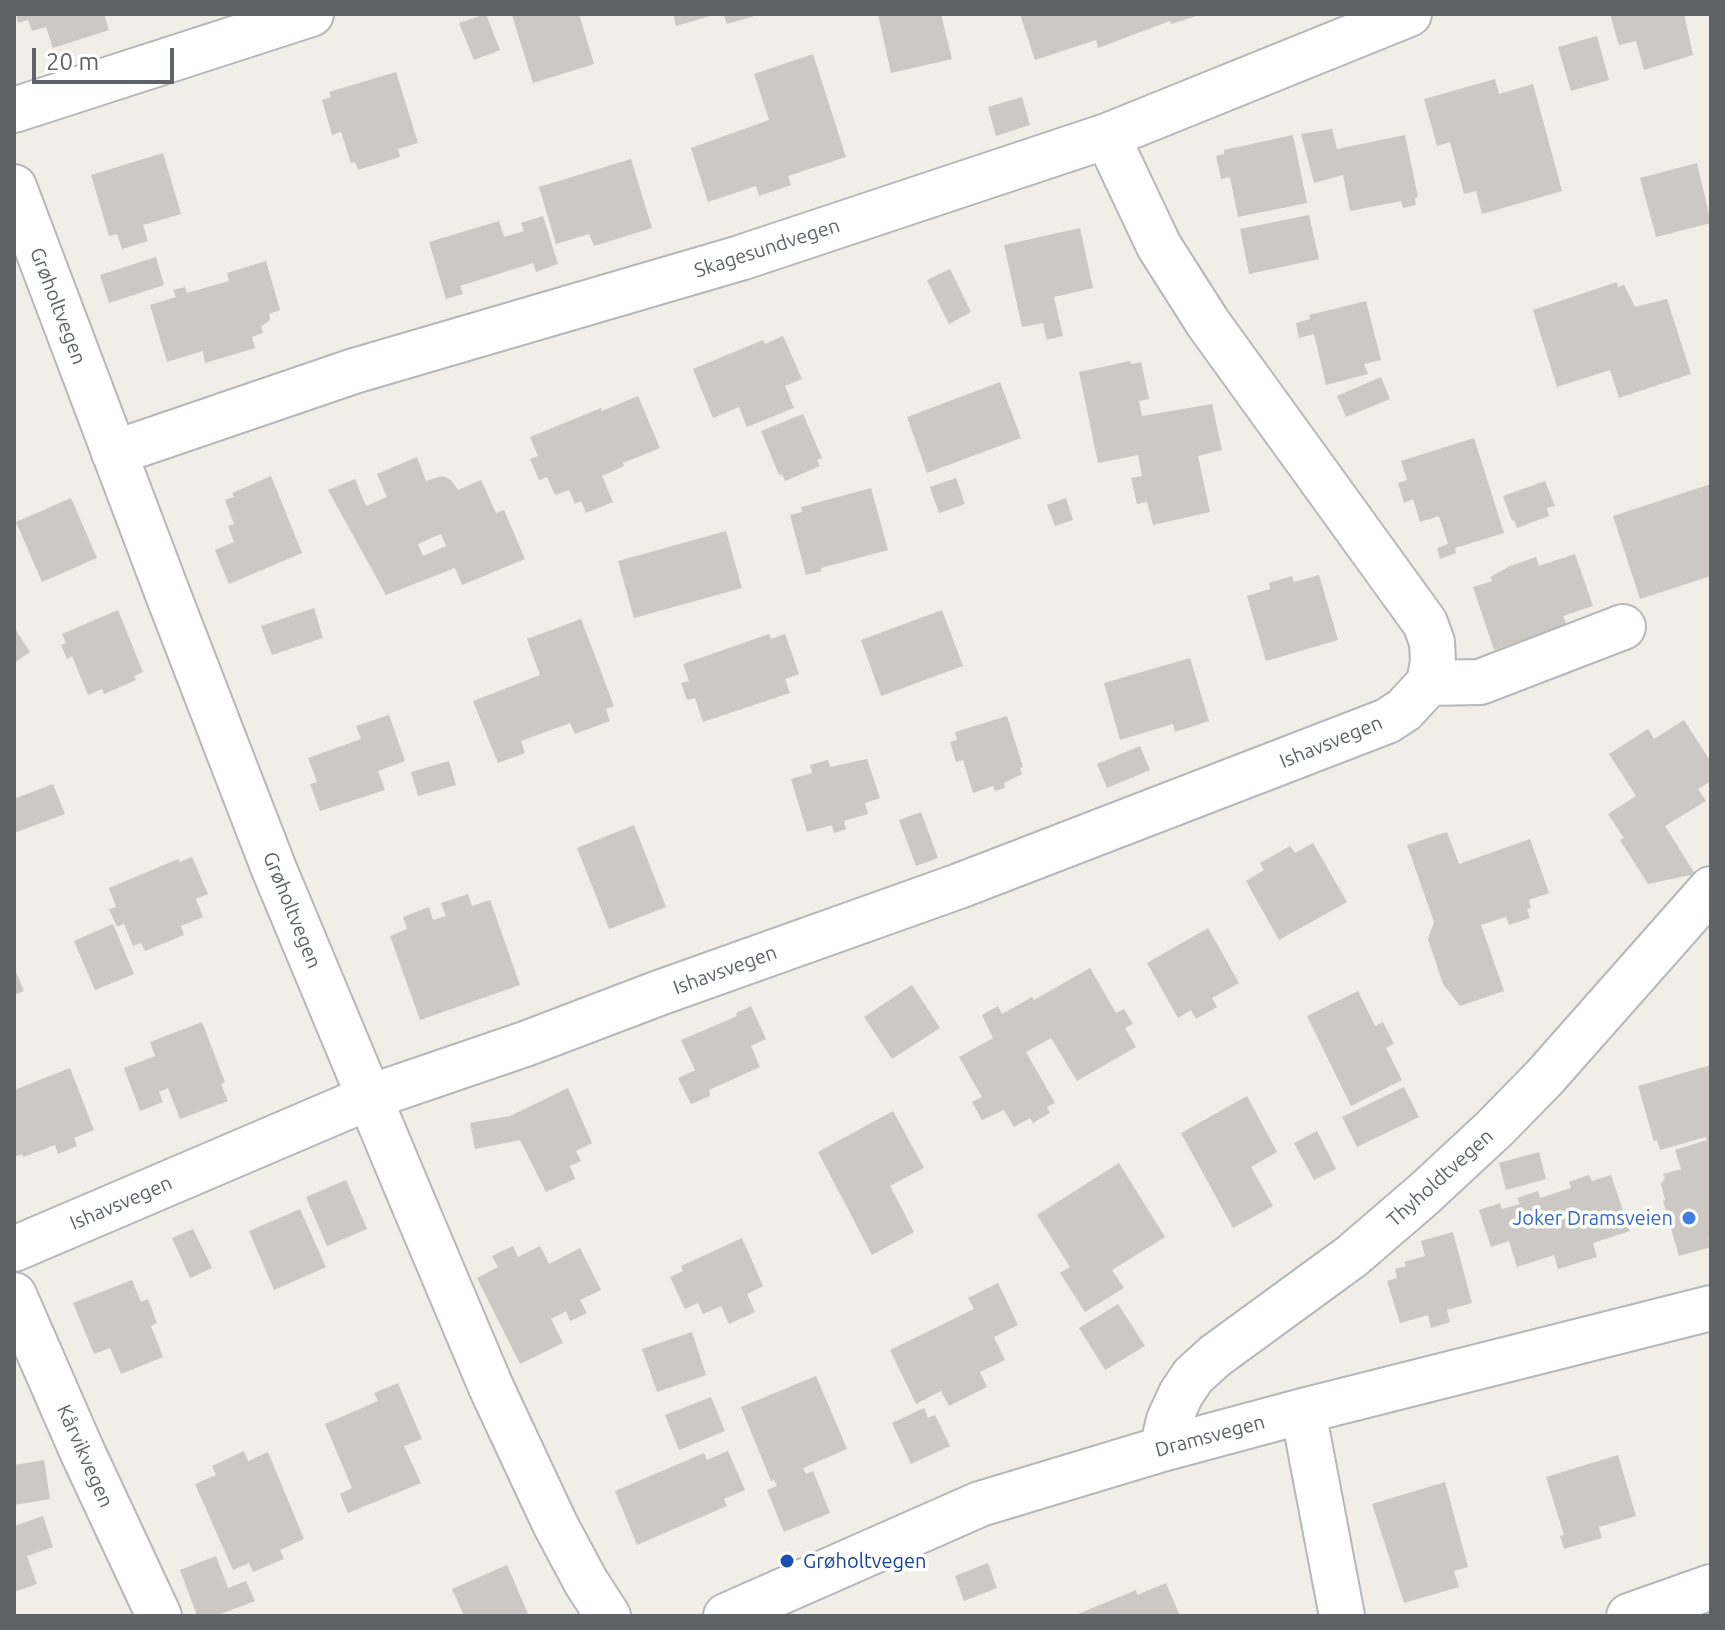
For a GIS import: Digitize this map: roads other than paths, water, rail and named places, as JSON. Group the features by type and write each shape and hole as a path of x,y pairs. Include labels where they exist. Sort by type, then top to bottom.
{"street":[{"path":"14,110 311,14"},
{"name":"Skagesundvegen","path":"114,453 354,371 740,258 1107,136 1409,14"},
{"path":"1107,136 1159,246 1208,323 1425,623 1432,642 1429,683 1480,682 1623,627"},
{"name":"Grøholtvegen","path":"14,187 274,869 498,1401 555,1524 608,1616"},
{"name":"Ishavsvegen","path":"14,1249 370,1097 959,886 1387,721 1404,710 1429,683"},
{"name":"Thyholdtvegen","path":"1162,1449 1169,1420 1193,1376 1215,1356 1352,1256 1494,1129 1544,1078 1711,889"},
{"name":"Kårvikvegen","path":"14,1295 159,1616"},
{"name":"Dramsvegen","path":"726,1616 980,1504 1162,1449 1303,1411 1711,1308"},
{"path":"1303,1411 1342,1616"},
{"path":"1629,1616 1711,1587"}],"place":[{"name":"Joker Dramsveien","path":"1689,1218"},
{"name":"Grøholtvegen","path":"787,1561"}]}
